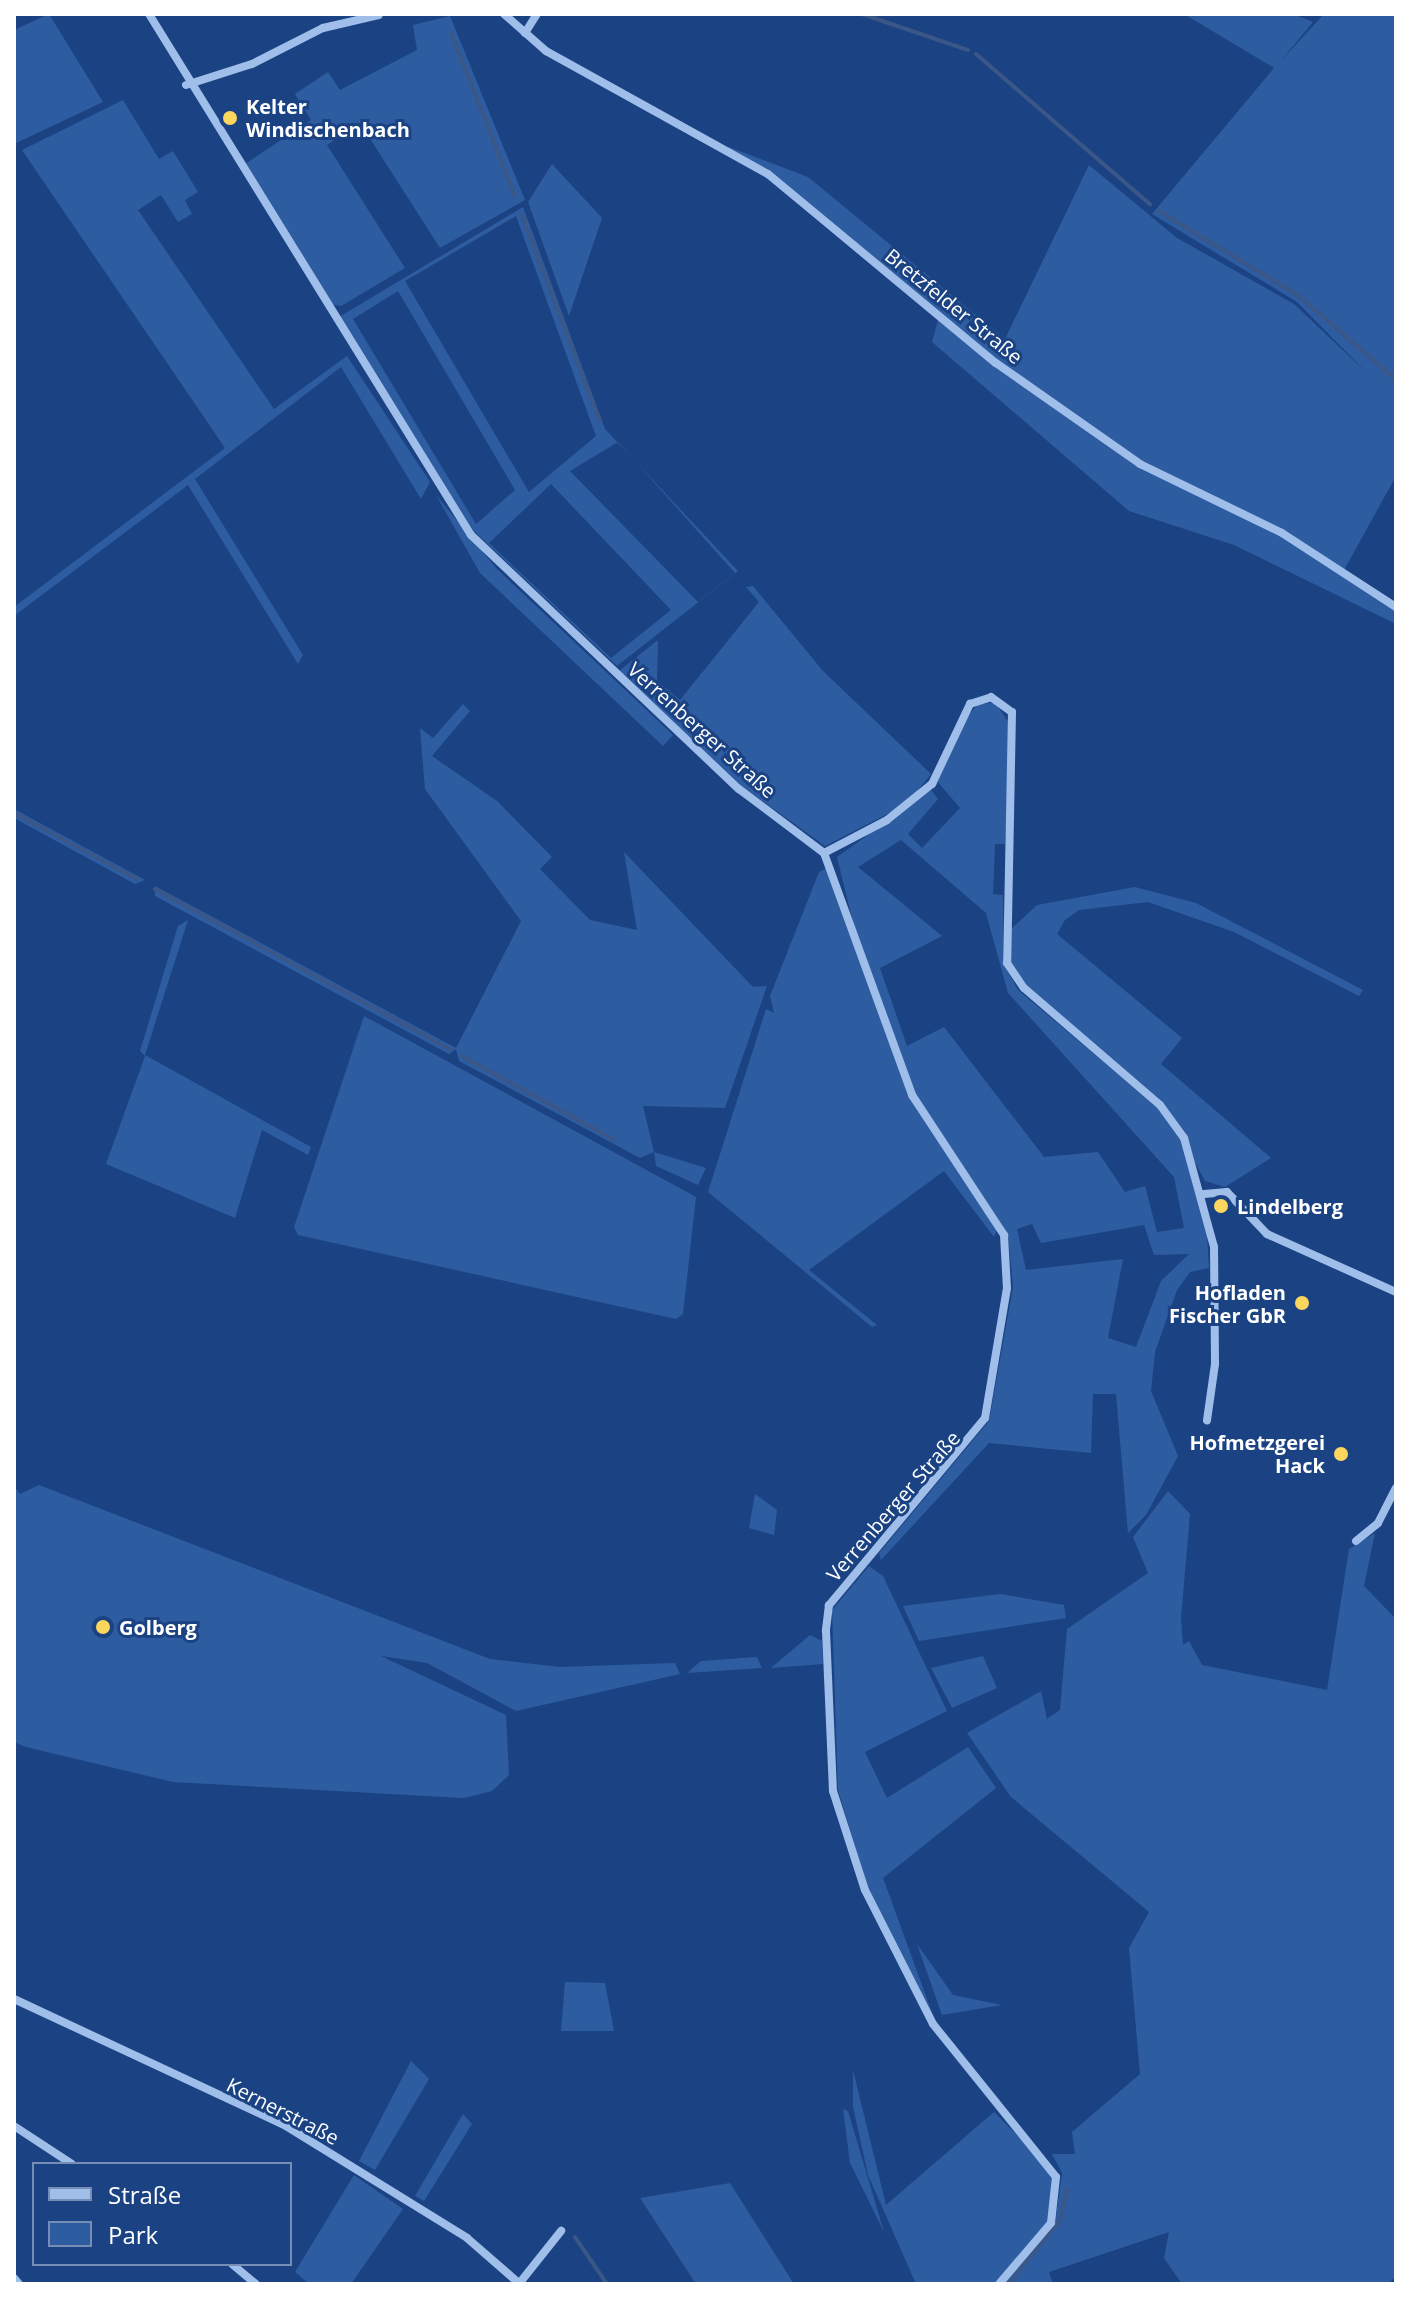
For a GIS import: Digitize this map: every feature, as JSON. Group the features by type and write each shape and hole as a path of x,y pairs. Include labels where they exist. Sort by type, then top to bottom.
{"street":[{"name":"Verrenberger Straße","path":"149,14 186,85 471,535 739,789 824,853 912,1095 994,1215 1007,1262 985,1418 829,1605 826,1636 833,1791 865,1890 933,2024 1056,2177 1051,2223 999,2284"},
{"name":"Bretzfelder Straße","path":"504,14 525,33 768,174 996,363 1140,464 1282,533 1396,607"},
{"path":"525,33 537,14"},
{"path":"186,85 252,64 323,28 379,15"},
{"path":"824,853 887,820 932,784 970,704 991,697 1005,704 1016,723 1007,963 1024,988 1160,1105 1184,1138 1204,1194 1214,1247 1215,1364 1207,1420"},
{"path":"1204,1194 1227,1192 1267,1234 1396,1292"},
{"path":"1356,1541 1378,1523 1396,1488"},
{"name":"Kernerstraße","path":"14,1999 286,2126 521,2282 561,2231"},
{"path":"14,2126 69,2162"},
{"path":"234,2266 256,2284"},
{"path":"14,2278 19,2284"}],"green space":[{"path":"49,14 103,102 14,144 14,30"},
{"path":"1184,14 1293,14 1313,22 1279,63 1324,14 1396,14 1396,476 1343,572 1396,607 1396,624 1234,545 1129,511 932,342 939,317 726,146 808,177 1005,339 1089,165 1177,238 1294,304 1368,374 1297,302 1152,214 1274,68"},
{"path":"450,16 525,200 440,248 360,123 327,145 405,268 341,306 330,304 242,166 311,120 295,94 328,72 340,90 417,50 413,25"},
{"path":"123,100 159,159 173,151 198,192 185,200 192,214 178,222 161,195 138,210 274,409 347,356 430,482 421,499 341,367 195,479 303,655 298,664 188,485 14,616 14,607 225,448 22,150"},
{"path":"552,164 602,218 569,316 528,202"},
{"path":"523,207 605,429 617,442 570,471 698,602 735,573 635,461 738,571 617,666 473,530 339,317","holes":["516,216 596,436 529,492 405,281","398,291 515,490 476,524 353,319","551,484 671,610 611,658 489,543"]},
{"path":"436,495 497,569 673,735 663,746 480,573"},
{"path":"753,586 823,671 931,774 907,804 825,846 742,786 619,671 658,640 657,681 680,700 759,602 746,587"},
{"path":"995,702 1011,726 1005,844 995,844 993,894 1003,895 1004,965 1018,990 1157,1107 1181,1139 1206,1220 1209,1268 1190,1272 1177,1290 1155,1352 1151,1391 1178,1456 1146,1515 1128,1533 1116,1394 1093,1394 1091,1453 989,1443 881,1560 879,1553 989,1421 1013,1287 1008,1234 915,1093 859,947 837,857 931,790 938,799 908,834 922,848 960,808 937,781 959,727 977,705","holes":["901,840 986,913 1008,993 1174,1177 1184,1228 1157,1232 1145,1186 1125,1192 1098,1152 1044,1157 944,1027 907,1046 880,968 942,936 858,867","1032,1224 1041,1243 1144,1225 1154,1255 1189,1254 1161,1281 1136,1347 1108,1338 1123,1259 1026,1270 1017,1229"]},
{"path":"463,704 470,711 432,756 497,801 552,857 540,869 590,920 637,930 624,852 753,987 767,986 725,1108 643,1106 654,1152 640,1158 459,1061 456,1049 449,1054 155,896 155,886 456,1048 521,921 425,789 420,728 433,738"},
{"path":"14,809 145,880 135,884 14,818"},
{"path":"827,868 909,1095 997,1230 994,1237 944,1171 809,1270 877,1325 872,1327 708,1192 766,1009 774,1013 770,996 819,872"},
{"path":"1135,887 1196,903 1363,990 1359,996 1234,932 1148,902 1079,910 1065,920 1057,934 1182,1038 1161,1064 1271,1158 1225,1187 1205,1181 1161,1101 1026,986 1010,961 1010,930 1037,905"},
{"path":"188,920 145,1055 311,1147 308,1155 262,1130 235,1218 106,1164 145,1056 140,1051 178,926"},
{"path":"364,1016 696,1197 683,1314 676,1319 298,1235 294,1227"},
{"path":"654,1152 706,1168 698,1185 656,1166"},
{"path":"39,1485 490,1659 559,1667 675,1663 680,1674 516,1711 427,1663 381,1656 506,1715 509,1775 492,1791 464,1798 173,1782 26,1747 14,1742 14,1486 20,1494"},
{"path":"1168,1491 1190,1514 1181,1618 1183,1645 1189,1641 1202,1665 1327,1690 1349,1549 1375,1533 1364,1586 1396,1619 1396,2276 1388,2284 1182,2284 1164,2258 1169,2232 1049,2272 1053,2284 1004,2284 1055,2224 1062,2173 1052,2154 1075,2154 1072,2132 1140,2074 1129,1948 1149,1912 1011,1797 967,1733 1041,1691 1047,1719 1060,1710 1067,1629 1148,1573 1133,1537"},
{"path":"755,1494 777,1510 774,1535 749,1528"},
{"path":"869,1566 883,1576 947,1711 865,1752 887,1798 968,1747 996,1788 883,1878 934,2018 868,1889 838,1790 832,1610"},
{"path":"1000,1594 1064,1605 1066,1618 919,1641 903,1606"},
{"path":"810,1635 822,1641 823,1664 771,1668"},
{"path":"983,1656 997,1688 952,1708 931,1668"},
{"path":"757,1657 762,1668 687,1673 701,1661"},
{"path":"917,1944 953,1995 1002,2005 942,2015"},
{"path":"565,1982 605,1983 614,2031 561,2031"},
{"path":"411,2061 429,2079 375,2170 359,2161"},
{"path":"853,2070 886,2205 994,2112 1042,2160 1052,2179 1049,2221 994,2284 916,2284 868,2175 853,2107"},
{"path":"843,2109 848,2111 884,2232 850,2163"},
{"path":"463,2114 472,2124 424,2201 415,2196"},
{"path":"354,2175 403,2209 351,2284 309,2284 295,2272"},
{"path":"730,2183 794,2284 696,2284 640,2198"}],"waterway":[{"path":"862,14 968,50"},
{"path":"451,33 515,196"},
{"path":"976,54 1150,204"},
{"path":"1159,211 1299,296 1396,380"},
{"path":"522,215 600,421"},
{"path":"14,813 137,879"},
{"path":"155,889 450,1049"},
{"path":"462,1056 614,1140"},
{"path":"1008,2284 1060,2220 1067,2190"},
{"path":"575,2237 607,2284"}],"place":[{"name":"Kelter Windischenbach","path":"230,118"},
{"name":"Lindelberg","path":"1221,1206"},
{"name":"Hofladen Fischer GbR","path":"1302,1303"},
{"name":"Hofmetzgerei Hack","path":"1341,1454"},
{"name":"Golberg","path":"103,1627"}]}
